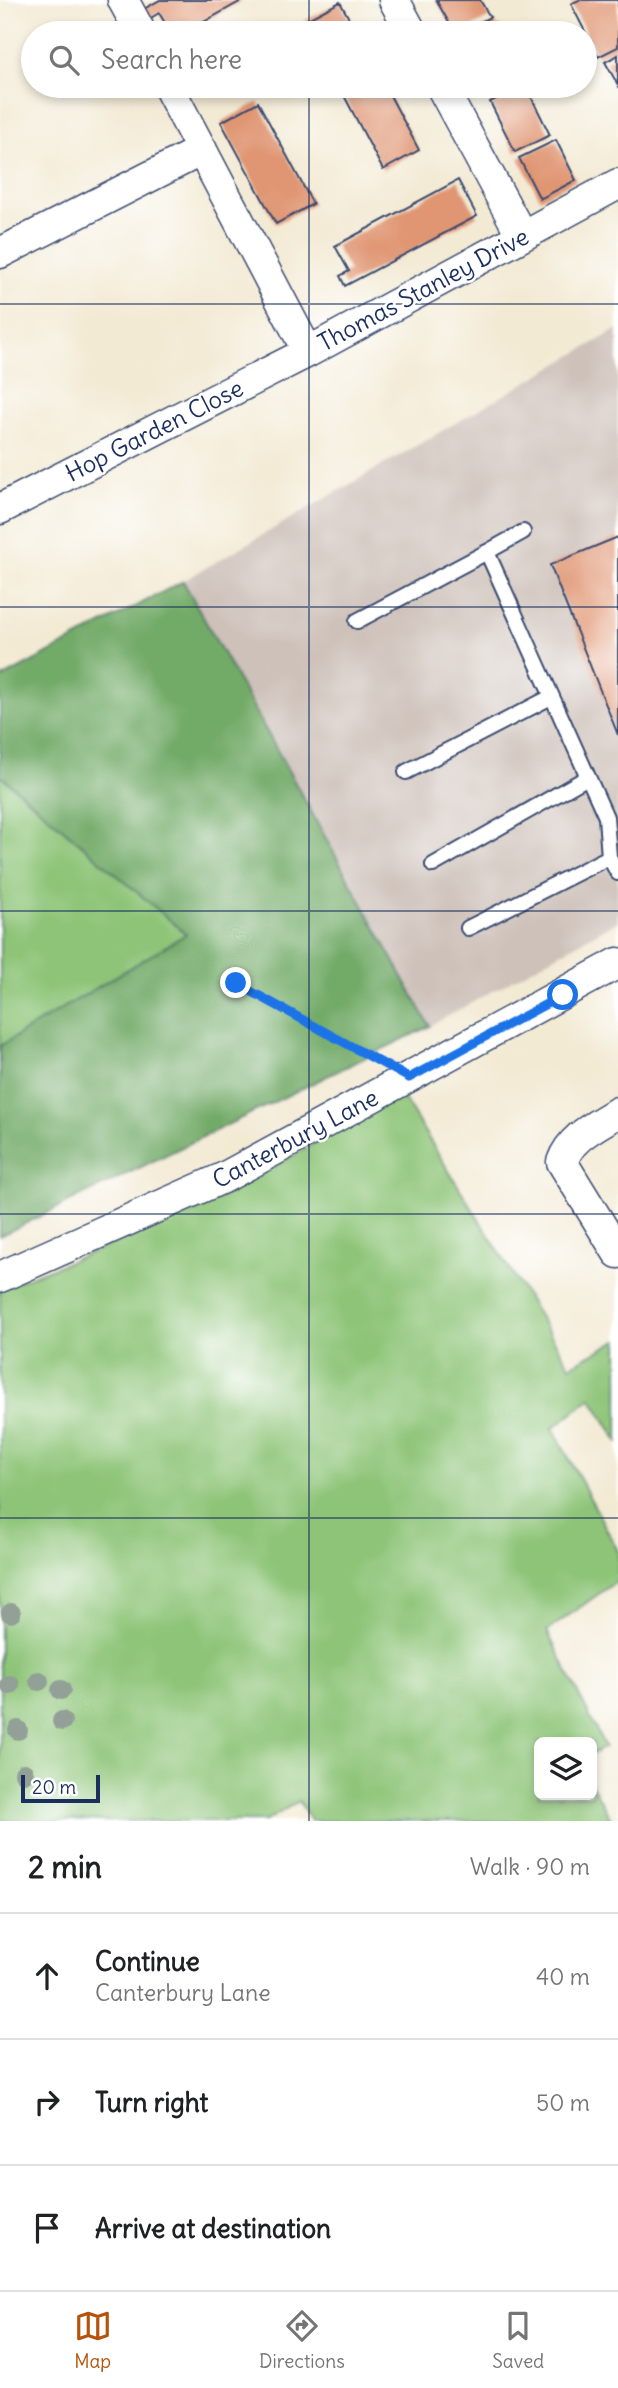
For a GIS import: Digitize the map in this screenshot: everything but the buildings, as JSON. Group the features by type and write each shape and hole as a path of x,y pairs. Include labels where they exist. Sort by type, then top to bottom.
{"street":[{"path":"123,0 134,21"},
{"path":"394,0 405,21"},
{"name":"Thomas Stanley Drive","path":"174,98 308,352 618,184"},
{"path":"447,98 522,236"},
{"path":"0,253 202,150"},
{"name":"Hop Garden Close","path":"0,509 308,352"},
{"name":"Canterbury Lane","path":"0,1277 225,1177 618,963"},
{"path":"618,1112 578,1137 566,1148 562,1162 618,1253"}],"lane":[{"path":"357,621 523,532"},
{"path":"487,552 606,817 609,857 618,873"},
{"path":"406,772 551,697"},
{"path":"433,865 588,777"},
{"path":"468,928 609,857"}],"path":[{"path":"236,983 409,1078"}],"shaded area":[{"path":"618,329 618,921 430,1026 183,581"}],"green space":[{"path":"183,581 430,1026 0,1236 0,1046 186,934 0,775 0,679"},
{"path":"0,775 187,934 0,1046"},
{"path":"401,1094 570,1366 618,1340 618,1441 591,1398 553,1428 618,1551 618,1580 547,1631 605,1747 597,1751 597,1737 534,1737 534,1800 597,1800 597,1794 612,1821 311,1821 299,1801 266,1821 0,1821 0,1289 198,1210"}],"route":[{"path":"236,983 409,1078 563,995"}]}
